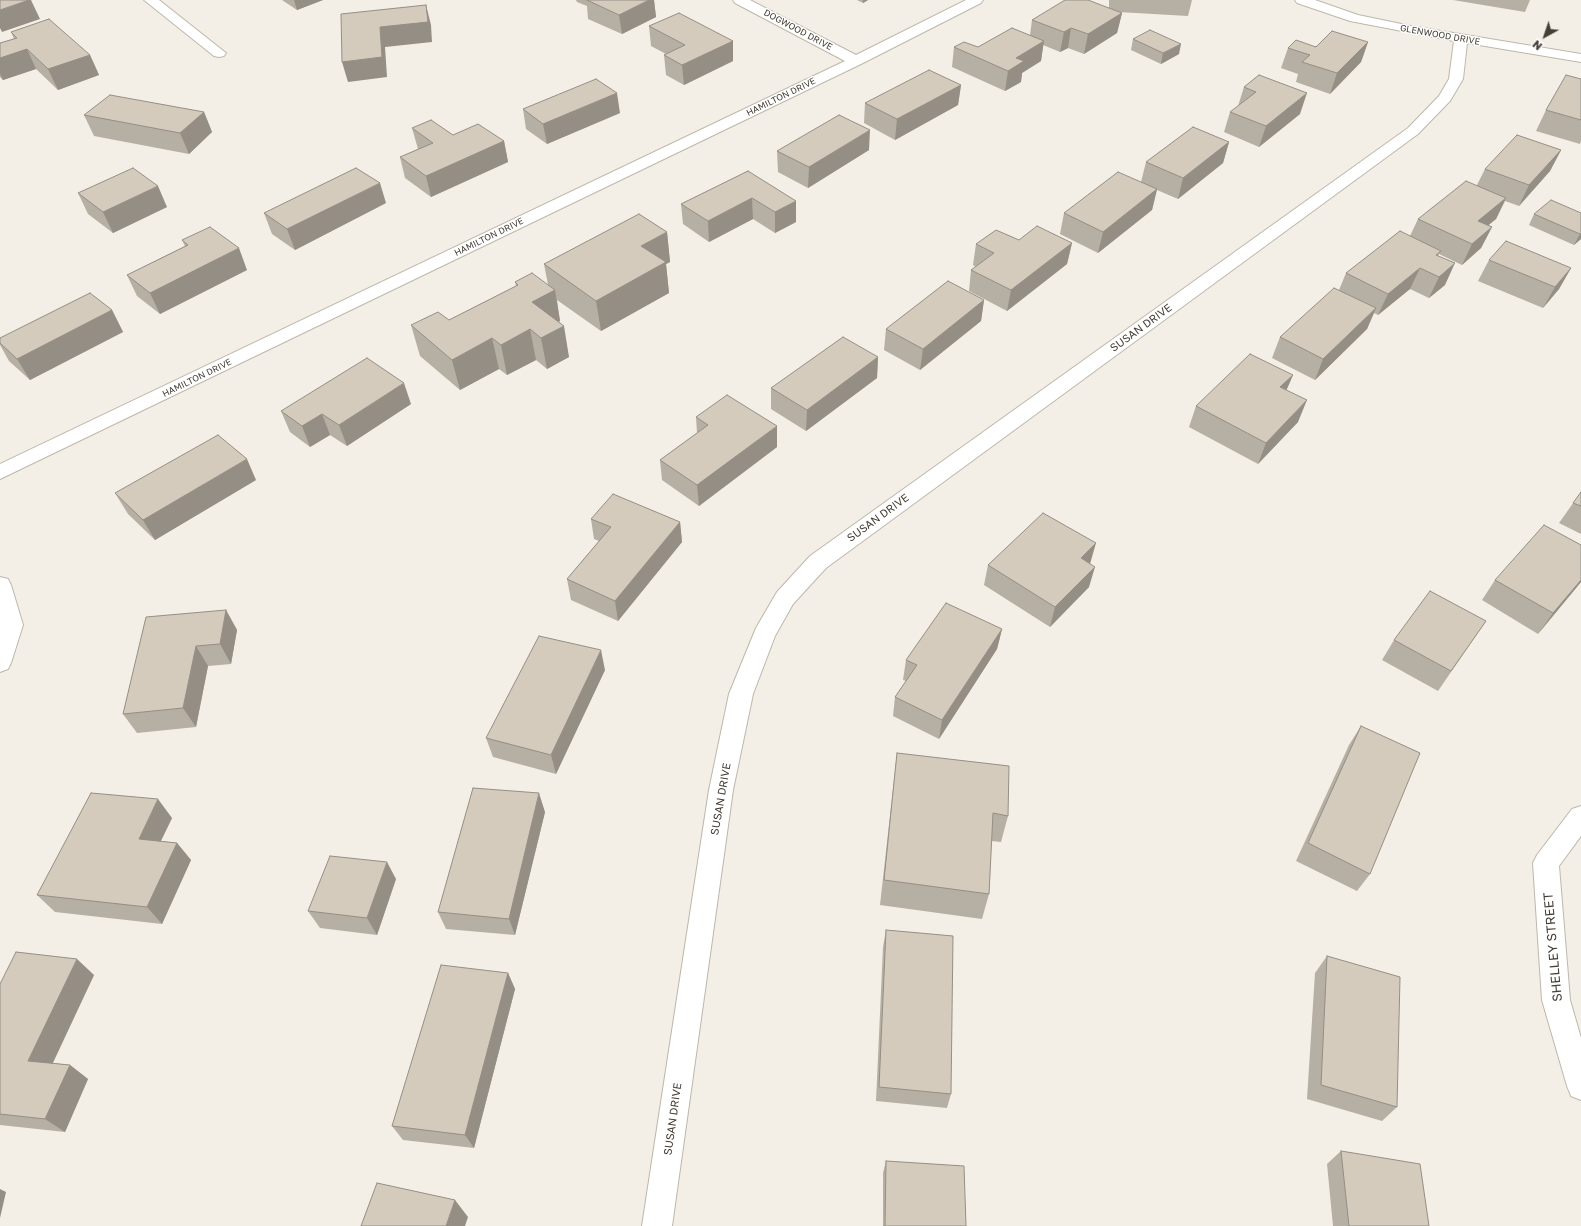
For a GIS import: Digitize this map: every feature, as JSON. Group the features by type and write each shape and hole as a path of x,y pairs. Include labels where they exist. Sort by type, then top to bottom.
{"street":[{"path":"151,0 219,53"},
{"name":"DOGWOOD DRIVE","path":"740,0 856,61"},
{"name":"HAMILTON DRIVE","path":"0,472 856,61 976,0"},
{"name":"GLENWOOD DRIVE","path":"1302,0 1355,18 1461,39 1581,58"},
{"name":"SUSAN DRIVE","path":"657,1226 723,783 741,694 764,634 785,598 818,562 1412,130 1444,98 1456,79 1461,39"},
{"path":"0,585 12,625 0,663"},
{"name":"SHELLEY STREET","path":"1581,817 1546,864 1556,1000 1581,1086"}],"building":[{"path":"0,0 29,0 0,10"},
{"path":"587,0 649,0 619,15"},
{"path":"1065,0 1088,0 1122,13 1088,34 1071,28 1064,32 1032,20"},
{"path":"426,5 428,22 380,27 382,57 342,62 341,14"},
{"path":"679,13 733,41 682,65 664,55 685,45 649,26"},
{"path":"49,19 90,55 48,69 27,49 0,58 0,43 17,38 11,32"},
{"path":"1012,28 1044,41 1016,58 1024,61 1008,71 954,47 964,42 978,47"},
{"path":"1150,30 1181,44 1163,53 1133,39"},
{"path":"1332,31 1368,42 1337,73 1302,62 1310,55 1288,48 1296,40 1316,47"},
{"path":"929,70 961,85 897,119 865,103"},
{"path":"1259,75 1307,93 1266,126 1230,112 1256,92 1244,87"},
{"path":"1566,75 1581,79 1581,120 1546,110"},
{"path":"596,79 617,93 543,124 523,109"},
{"path":"110,95 204,112 180,133 84,115"},
{"path":"839,115 870,130 809,167 777,151"},
{"path":"431,120 453,135 478,124 504,141 426,176 400,157 433,143 412,128"},
{"path":"1193,127 1229,142 1183,178 1146,162"},
{"path":"1517,135 1561,150 1529,185 1485,169"},
{"path":"133,168 158,186 103,212 78,193"},
{"path":"356,168 380,183 287,229 264,213"},
{"path":"748,171 796,201 775,212 752,198 708,221 681,204"},
{"path":"1118,172 1157,189 1103,232 1064,213"},
{"path":"1466,181 1506,198 1478,221 1492,227 1472,244 1418,219"},
{"path":"1551,200 1581,213 1581,234 1534,214"},
{"path":"639,214 667,232 641,246 666,262 596,301 544,264"},
{"path":"1037,226 1072,243 1011,290 971,270 994,253 976,244 996,230 1019,240"},
{"path":"210,227 239,248 150,293 127,275 188,245 182,240"},
{"path":"1400,231 1441,251 1436,255 1455,263 1439,277 1420,268 1388,294 1346,273"},
{"path":"1506,241 1571,268 1555,287 1489,260"},
{"path":"532,273 555,290 532,302 564,326 541,338 530,329 501,345 492,338 452,360 411,325 438,312 449,320 518,285 515,282"},
{"path":"948,281 984,300 923,349 886,329"},
{"path":"1334,288 1376,308 1323,359 1280,337"},
{"path":"90,293 112,310 17,359 0,343 0,338"},
{"path":"843,337 878,357 807,410 771,388"},
{"path":"1250,354 1293,375 1280,387 1307,400 1266,443 1196,406"},
{"path":"367,358 404,383 339,425 322,414 302,426 281,411"},
{"path":"727,395 777,426 697,485 660,460 708,425 696,417"},
{"path":"218,435 247,459 143,520 115,493"},
{"path":"1581,492 1581,506 1573,503"},
{"path":"613,494 680,522 615,601 567,579 611,527 591,519"},
{"path":"1043,513 1096,543 1081,558 1095,567 1055,607 988,565"},
{"path":"1544,525 1581,545 1581,580 1553,613 1495,580"},
{"path":"1430,591 1486,621 1451,671 1394,640"},
{"path":"946,603 1002,629 942,720 895,697 917,665 906,660"},
{"path":"226,610 220,644 196,646 183,708 123,714 146,617"},
{"path":"539,636 601,650 551,755 486,738"},
{"path":"1361,726 1420,753 1370,874 1308,843"},
{"path":"897,753 1009,766 1008,816 993,813 989,894 884,880"},
{"path":"473,788 539,793 509,919 438,912"},
{"path":"91,793 158,799 139,839 177,843 147,907 37,895"},
{"path":"330,856 387,862 367,918 308,911"},
{"path":"886,930 953,936 951,1094 879,1087"},
{"path":"16,952 77,959 28,1061 70,1065 45,1119 0,1114 0,984"},
{"path":"1327,956 1400,977 1397,1107 1321,1085"},
{"path":"441,965 508,973 465,1135 392,1126"},
{"path":"1341,1151 1420,1164 1429,1226 1349,1226"},
{"path":"886,1161 964,1166 966,1226 885,1226"},
{"path":"377,1183 455,1200 446,1226 361,1226"}]}
